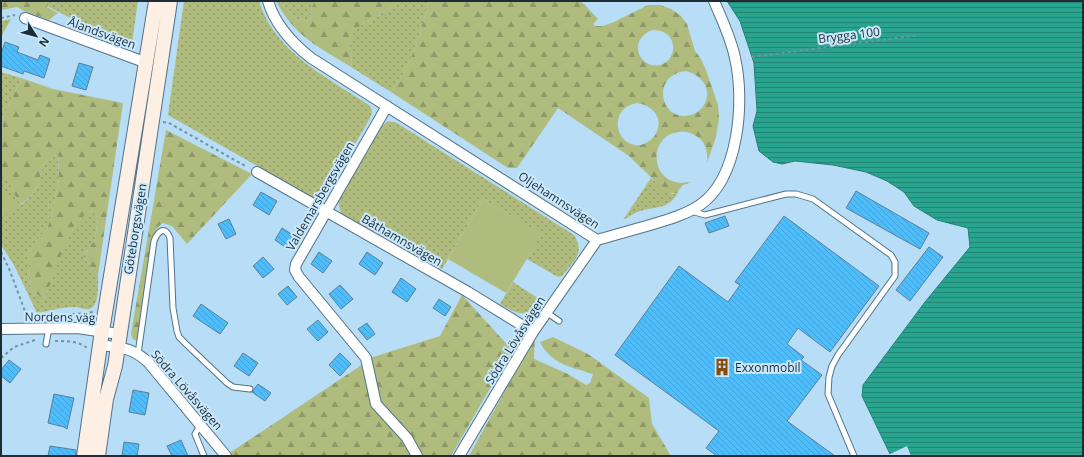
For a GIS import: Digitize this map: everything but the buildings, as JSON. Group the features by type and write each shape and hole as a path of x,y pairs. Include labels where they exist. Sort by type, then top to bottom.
{"main road":[{"name":"Göteborgsvägen","path":"84,456 98,343 147,63 156,1"},
{"name":"Göteborgsvägen","path":"98,456 106,399 115,366 170,1"}],"street":[{"name":"Oljehamnsvägen","path":"268,1 275,19 294,43 311,58 597,240 669,219 690,211 702,204 712,194 725,174 730,163 737,129 738,87 735,58 729,37 714,1"},
{"name":"Ålandsvägen","path":"25,18 147,63"},
{"name":"Valdemarsbergsvägen","path":"387,106 325,211 296,264 295,270 299,277 366,358 376,404 406,438 417,456"},
{"name":"Båthamnsvägen","path":"257,172 468,292 533,332"},
{"name":"Södra Lövåsvägen","path":"459,456 533,332 597,240"},
{"name":"Nordens väg","path":"1,329 77,328 98,343 118,341"},
{"name":"Södra Lövåsvägen","path":"118,341 128,349 138,354 151,366 226,456"}],"lane":[{"path":"690,211 704,215 777,195 796,194 813,199 891,255 895,262 895,276 838,356 832,366 829,377 828,394 854,456"},
{"path":"138,354 144,322 154,241 160,231 165,231 168,233 170,238 174,321 179,337 227,383 233,387 250,389"},
{"path":"546,312 559,321"},
{"path":"47,342 49,328"},
{"path":"201,426 198,428 196,434 204,456"}],"path":[{"path":"1,18 11,15 19,15 25,18"},
{"name":"Brygga 100","path":"752,57 919,35"},
{"path":"163,121 170,123 257,172"},
{"path":"1,252 25,310 25,321"},
{"path":"56,317 98,311"},
{"path":"1,358 14,347 36,340 77,343 83,345 98,343"}],"green space":[{"path":"1,1 49,1 47,7 58,13 49,20 17,7 1,10"},
{"path":"49,1 138,1 131,49 47,6"},
{"path":"184,1 259,1 267,19 277,35 290,49 320,74 369,105 372,111 370,118 324,198 318,200 315,199 168,115"},
{"path":"276,1 280,1 297,19 310,21 314,1 398,1 378,16 369,20 354,33 350,46 352,61 351,67 308,40 291,23"},
{"path":"280,1 314,1 310,21 297,19"},
{"path":"398,1 427,1 428,5 415,48 405,71 391,92 351,67 352,61 350,42 354,32 357,29"},
{"path":"427,1 579,1 584,4 598,19 593,24 595,26 603,26 614,22 648,5 660,5 671,9 680,15 687,24 695,51 706,70 718,105 719,119 716,137 707,163 706,148 699,138 690,133 683,132 668,135 661,142 657,151 657,161 660,170 667,178 677,182 691,182 683,185 678,193 667,193 662,191 655,181 629,156 558,108 517,168 508,168 391,92 405,71 415,48 428,5","holes":["653,30 663,32 669,36 672,42 673,49 671,56 667,62 660,65 652,65 647,63 641,58 638,52 638,47 642,36","686,71 691,73 700,79 706,87 707,97 705,103 699,110 691,115 680,116 672,112 666,106 663,98 664,89 667,81 675,74","637,103 642,104 651,109 657,116 658,126 656,133 648,142 635,145 627,142 622,137 618,129 618,121 621,113 627,107"]},
{"path":"11,19 1,37 1,21"},
{"path":"1,72 21,78 3,118 1,148"},
{"path":"21,78 53,89 123,103 98,275 83,257 95,239 98,218 91,210 81,219 67,241 54,276 43,299 31,289 29,252 47,229 53,211 59,177 58,153 42,166 40,178 36,188 33,193 20,205 1,167 1,148 3,118"},
{"path":"388,121 397,123 574,235 579,247 577,257 574,262 562,276 559,277 527,259 541,234 483,199 442,269 341,214 338,201 381,127"},
{"path":"166,130 252,174 187,244 172,226 163,223 156,229 151,242 138,342 133,339 131,334"},
{"path":"58,153 59,177 53,211 47,229 29,252 31,289 43,299 50,285 67,239 80,221 91,210 98,218 95,239 83,257 98,275 98,294 95,304 89,309 69,307 37,313 14,265 1,245 1,167 21,205 30,197 36,188 40,178 42,166"},
{"path":"651,178 672,194 678,193 671,202 663,206 639,211 623,220"},
{"path":"1,187 16,207 1,218"},
{"path":"483,199 542,234 506,293 448,259"},
{"path":"513,282 541,300 532,310 527,313 517,312 500,304"},
{"path":"462,295 512,350 451,456 422,456 380,405 370,358 440,336"},
{"path":"535,336 534,359 568,374 586,385 590,383 593,374 562,364 550,355 540,342 553,337 588,354 649,398 652,424 671,456 469,456"},
{"path":"363,364 371,406 403,442 412,456 230,456 228,454"}],"shaded area":[{"path":"727,1 1083,1 1083,456 891,456 862,396 863,385 925,302 970,247 968,228 937,220 914,206 904,192 887,181 866,172 833,165 795,161 782,164 773,162 759,151 753,126 757,111 754,63 740,21"}],"pier":[{"path":"907,446 911,456 888,455"}],"place":[{"name":"Exxonmobil","path":"722,367"}]}
